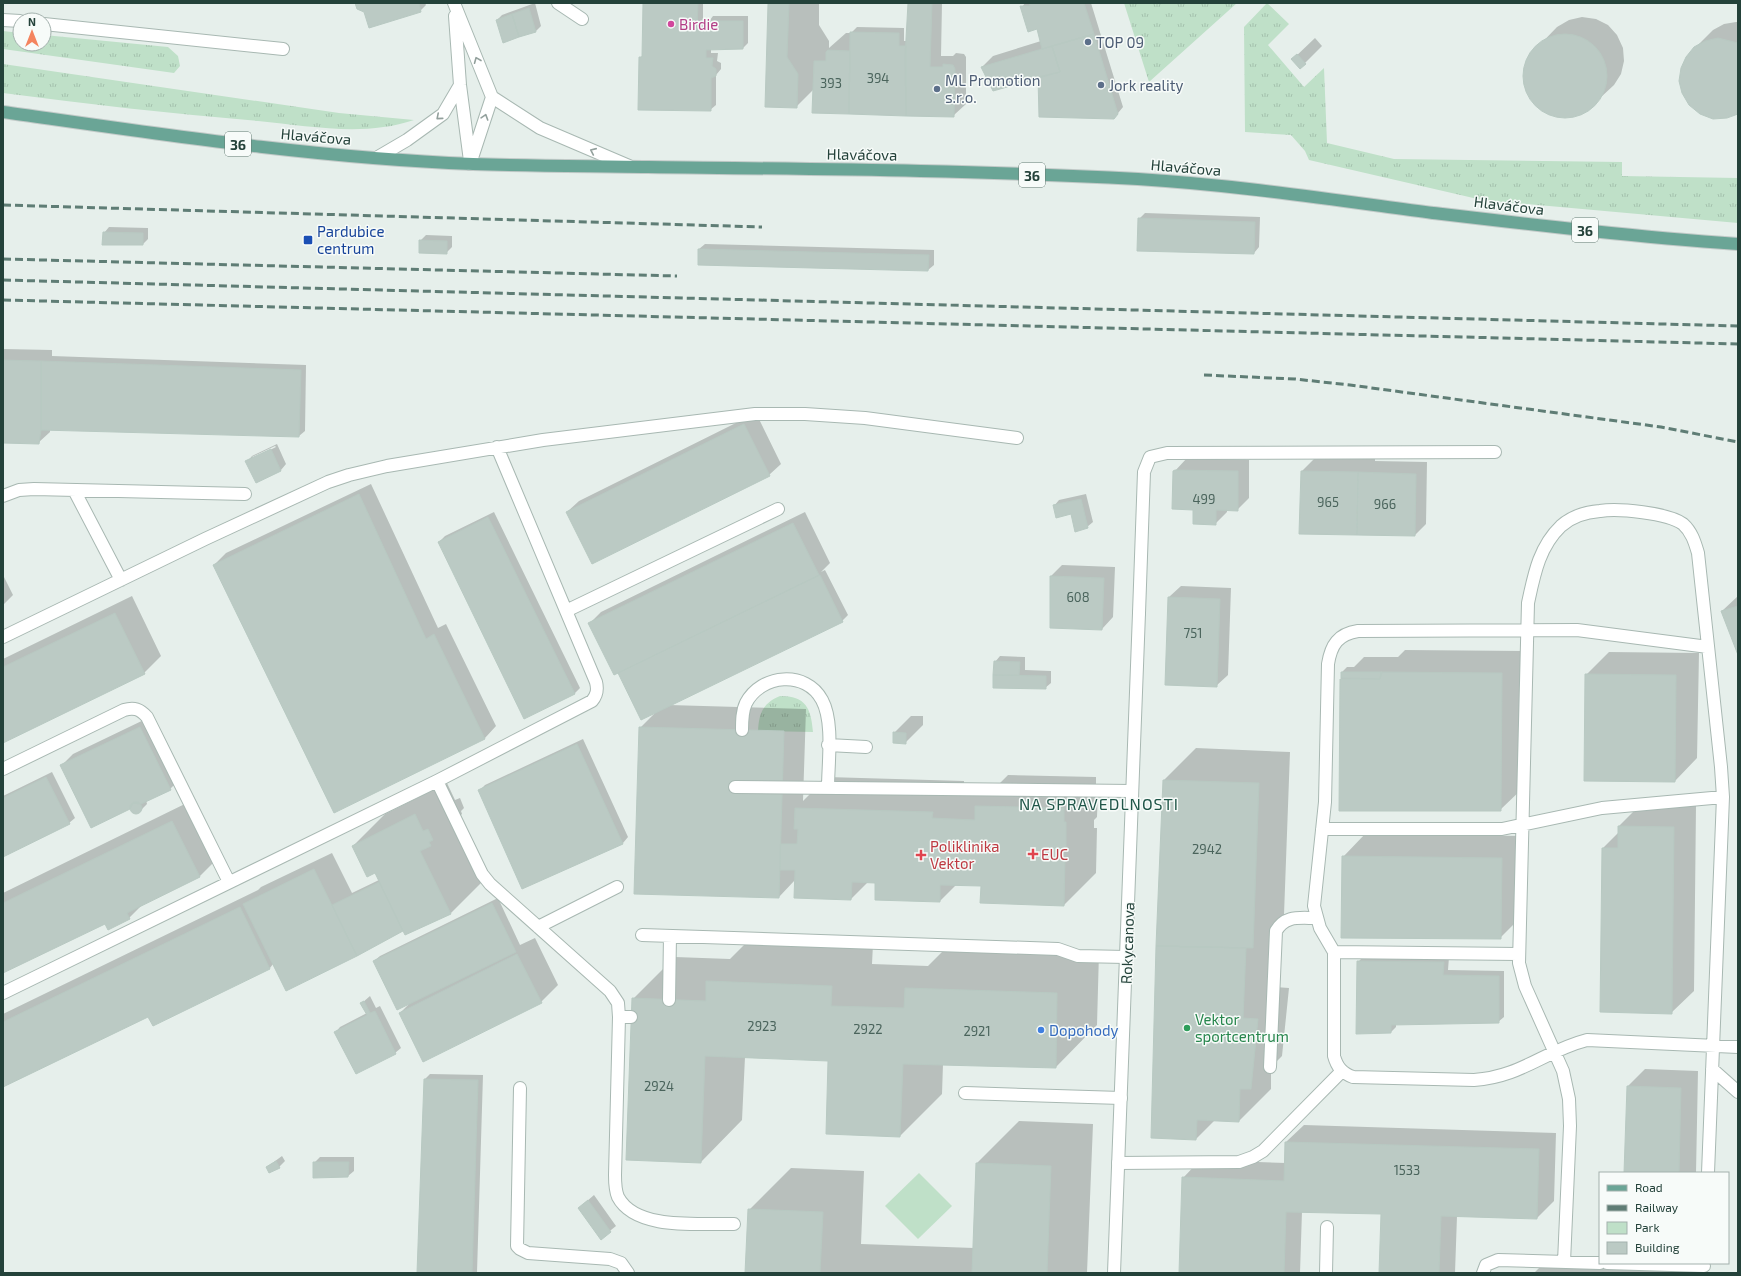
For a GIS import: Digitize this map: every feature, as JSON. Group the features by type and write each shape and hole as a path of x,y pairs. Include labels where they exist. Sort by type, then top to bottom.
{"main road":[{"name":"Hlaváčova","path":"3,112 183,138 294,151 470,164 890,170 1142,179 1268,190 1440,214 1616,234 1738,244"}],"street":[{"path":"558,3 582,19"},
{"path":"457,4 460,85 470,164"},
{"path":"457,4 492,96 470,164"},
{"path":"52,25 283,49"},
{"path":"378,157 407,140 443,114 460,85"},
{"name":"Hlaváčova","path":"492,96 540,128 629,166"},
{"path":"3,637 212,536 335,480 387,466 543,440 755,414 805,414 865,418 1017,438"},
{"path":"3,993 437,781 584,706 596,696 598,690 596,682 497,447"},
{"name":"Rokycanova","path":"1114,1273 1144,472 1150,457 1166,453 1494,452"},
{"path":"3,496 26,489 245,494"},
{"path":"74,490 121,580"},
{"path":"566,611 778,509"},
{"path":"1564,1262 1570,1111 1566,1084 1554,1052 1522,979 1518,954 1528,603 1538,562 1552,536 1561,526 1584,514 1600,511 1622,511 1671,518 1682,524 1689,531 1698,554 1723,797 1708,1172"},
{"path":"1708,647 1598,631 1358,630 1349,632 1336,641 1332,648 1328,664 1326,776 1322,829 1314,891 1314,906 1316,918 1334,952 1333,1048 1336,1064 1346,1074 1361,1078 1483,1079 1514,1072 1576,1043 1598,1040 1738,1047"},
{"path":"742,730 744,709 751,695 758,689 772,681 791,679 806,684 822,699 828,719 828,788"},
{"path":"3,769 124,710 132,708 137,709 147,717 229,882"},
{"path":"828,745 866,747"},
{"path":"437,781 482,874 490,884 613,994 625,1017 614,1175 615,1188 618,1197 626,1208 635,1214 650,1220 665,1222 734,1224"},
{"path":"736,787 1132,792"},
{"path":"1322,829 1489,830 1522,825 1602,808 1723,797"},
{"path":"538,927 617,887"},
{"path":"1270,1067 1276,931 1280,924 1286,919 1316,918"},
{"path":"642,935 1058,949 1078,956 1126,957"},
{"path":"669,1000 670,936"},
{"path":"1334,952 1518,954"},
{"path":"1712,1069 1738,1092"},
{"path":"1118,1163 1239,1162 1253,1157 1263,1151 1342,1071"},
{"path":"520,1088 518,1246 520,1250 528,1253 610,1259 620,1263 628,1273"},
{"path":"966,1093 1121,1098"},
{"path":"1326,1273 1327,1227"},
{"path":"1483,1273 1486,1265 1498,1260 1599,1263"},
{"path":"1631,1264 1704,1267"}],"green space":[{"path":"1124,3 1237,3 1149,82"},
{"path":"1267,3 1289,24 1268,45 1304,87 1324,68 1327,143 1394,159 1622,162 1622,176 1738,178 1738,223 1482,200 1309,160 1305,151 1291,135 1245,132 1244,27"},
{"path":"3,31 12,32 12,50 3,49"},
{"path":"52,36 168,47 178,56 180,66 174,73 24,52 52,52"},
{"path":"3,64 339,113 414,120 376,128 337,129 162,112 3,93"},
{"path":"780,696 796,698 806,705 811,716 813,732 758,731 759,719 763,709 766,705"},
{"path":"919,1173 952,1206 918,1239 885,1206"}],"building":[{"path":"355,3 419,3 421,12 369,28 364,12 357,9"},
{"path":"643,3 698,3 697,29 706,29 707,21 743,21 743,49 706,50 706,58 713,58 712,66 716,69 716,76 711,78 711,111 638,110 639,57 642,57"},
{"path":"908,3 932,3 930,67 943,67 943,64 953,65 955,69 954,117 906,116 905,57"},
{"path":"1029,3 1084,3 1094,34 1042,49 1037,29 1028,32 1020,6 1030,6"},
{"path":"768,4 789,4 787,57 798,74 797,108 765,107"},
{"path":"529,8 536,32 519,37 512,14"},
{"path":"512,14 519,37 503,43 496,20"},
{"path":"850,32 899,33 899,46 906,46 906,116 849,114"},
{"path":"1094,34 1118,114 1114,119 1039,117 1038,77 1060,72 1052,46"},
{"path":"1565,34 1573,35 1588,41 1600,53 1606,68 1606,84 1600,99 1588,111 1573,117 1565,118 1557,117 1542,111 1530,99 1524,84 1523,76 1524,68 1530,53 1542,41 1557,35"},
{"path":"1718,38 1738,43 1738,114 1727,118 1713,119 1700,114 1689,105 1682,93 1679,81 1681,68 1686,57 1694,47 1705,41"},
{"path":"1052,46 1060,72 993,91 981,67"},
{"path":"828,50 850,51 849,114 812,113 814,61 826,61 826,52"},
{"path":"1297,54 1306,64 1300,69 1291,59"},
{"path":"1138,218 1255,222 1254,254 1137,251"},
{"path":"103,232 143,233 143,245 102,245"},
{"path":"419,240 447,241 447,254 419,253"},
{"path":"698,249 929,255 928,271 698,265"},
{"path":"3,360 41,361 41,430 39,444 3,443"},
{"path":"41,361 301,370 299,437 41,430"},
{"path":"744,424 770,476 592,564 566,512"},
{"path":"271,449 281,471 256,483 245,461"},
{"path":"1173,471 1238,471 1238,511 1216,510 1216,525 1193,524 1193,510 1172,509"},
{"path":"1301,471 1358,472 1357,535 1299,534"},
{"path":"1358,472 1416,474 1415,536 1357,535"},
{"path":"359,494 426,639 434,634 485,739 334,813 213,565"},
{"path":"1081,499 1088,528 1075,532 1071,514 1056,518 1053,505"},
{"path":"488,517 575,694 524,719 438,542"},
{"path":"793,523 819,575 614,675 588,623"},
{"path":"820,575 843,622 641,720 618,673"},
{"path":"1050,576 1104,578 1102,630 1050,628"},
{"path":"1168,597 1220,599 1217,687 1165,685"},
{"path":"1738,606 1738,655 1721,611"},
{"path":"115,613 145,674 3,743 3,667"},
{"path":"994,661 1020,662 1019,675 993,675"},
{"path":"1341,672 1382,672 1380,679 1341,678"},
{"path":"1381,672 1502,673 1501,811 1339,811 1340,679 1380,679"},
{"path":"1585,674 1676,675 1675,782 1584,781"},
{"path":"993,675 1046,676 1046,689 993,688"},
{"path":"140,727 171,790 141,804 133,803 130,809 91,828 60,765"},
{"path":"639,727 784,731 779,898 634,894"},
{"path":"893,732 906,733 906,744 893,743"},
{"path":"577,744 623,844 522,889 478,790"},
{"path":"46,777 70,824 3,857 3,798"},
{"path":"1163,780 1259,783 1253,948 1156,946"},
{"path":"138,802 141,803 141,813 134,814 131,813 130,806 131,803"},
{"name":"Poliklinika Vektor","path":"975,806 1064,808 1064,822 1066,822 1066,850 1063,850 1063,859 1065,859 1064,906 980,903 981,886 940,885 940,902 875,900 875,883 852,882 851,900 794,898 795,870 780,870 780,844 797,844 798,829 794,829 795,808 933,812 932,818 975,820"},
{"path":"415,814 423,831 428,829 433,840 429,842 431,846 420,851 451,914 405,935 375,873 367,877 352,846"},
{"path":"172,821 200,877 127,913 130,919 108,930 105,924 3,973 3,903"},
{"path":"1618,826 1674,827 1672,1014 1600,1012 1602,848 1618,848"},
{"path":"1342,856 1502,858 1501,939 1341,938"},
{"path":"314,869 357,956 286,991 243,904"},
{"path":"379,882 403,931 357,956 332,905"},
{"path":"492,903 516,952 397,1010 373,961"},
{"path":"240,907 270,969 153,1026 148,1017 3,1087 3,1022"},
{"path":"1156,946 1246,948 1243,1018 1258,1019 1251,1089 1240,1089 1239,1122 1197,1120 1196,1140 1151,1138"},
{"path":"517,954 542,1003 423,1062 399,1013"},
{"path":"1357,961 1444,962 1443,975 1499,976 1499,1023 1391,1025 1391,1033 1356,1034"},
{"path":"706,981 832,986 831,1006 904,1008 905,988 1057,993 1056,1068 903,1064 900,1137 826,1134 828,1061 705,1056 701,1163 626,1160 632,998 706,1001"},
{"path":"364,1001 370,1013 375,1011 396,1054 356,1074 334,1032 367,1015 360,1003"},
{"path":"424,1079 478,1080 472,1273 417,1273"},
{"path":"1627,1086 1681,1088 1679,1172 1624,1172"},
{"path":"1285,1142 1539,1149 1537,1219 1441,1216 1439,1273 1379,1273 1381,1214 1286,1212 1284,1273 1179,1273 1182,1177 1284,1181"},
{"path":"276,1161 280,1168 269,1173 266,1167"},
{"path":"313,1162 349,1162 348,1177 313,1178"},
{"path":"976,1163 1051,1166 1047,1273 972,1273"},
{"path":"588,1200 611,1232 601,1240 578,1208"},
{"path":"748,1209 823,1212 820,1273 745,1273"}],"railway":[{"path":"3,205 762,227"},
{"path":"3,259 677,276"},
{"path":"3,280 1738,326"},
{"path":"3,300 1738,344"},
{"path":"1204,375 1295,379 1350,385 1661,427 1738,442"}],"place":[{"name":"Birdie","path":"671,24"},
{"name":"TOP 09","path":"1088,42"},
{"name":"Jork reality","path":"1101,85"},
{"name":"ML Promotion s.r.o.","path":"937,89"},
{"name":"Pardubice centrum","path":"308,240"},
{"name":"EUC","path":"1033,854"},
{"name":"Poliklinika Vektor","path":"921,855"},
{"name":"Vektor sportcentrum","path":"1187,1028"},
{"name":"Dopohody","path":"1041,1030"}],"district":[{"name":"NA SPRAVEDLNOSTI","path":"1099,803"}]}
